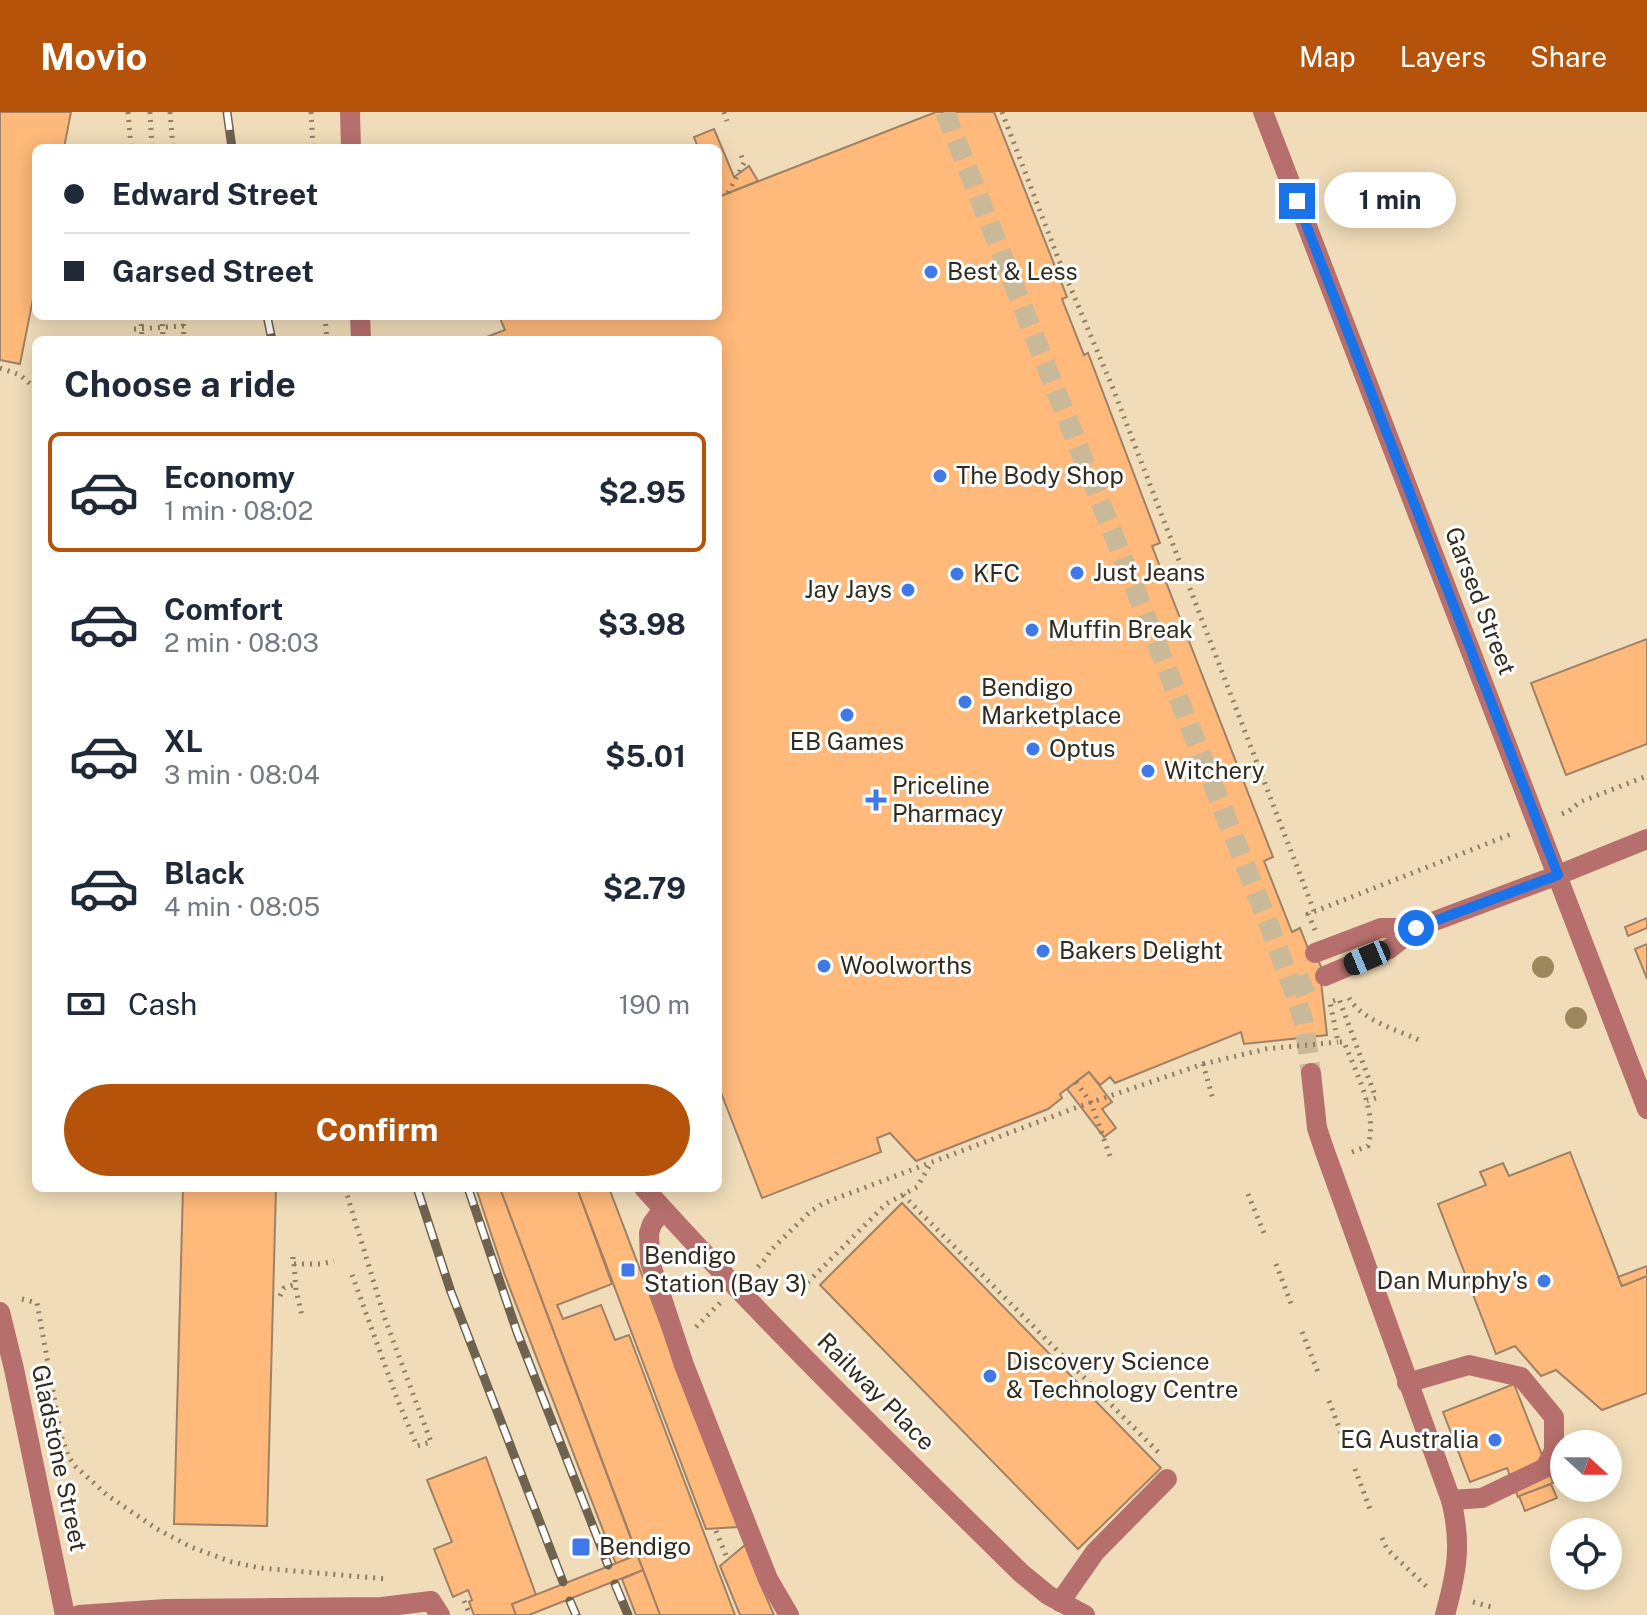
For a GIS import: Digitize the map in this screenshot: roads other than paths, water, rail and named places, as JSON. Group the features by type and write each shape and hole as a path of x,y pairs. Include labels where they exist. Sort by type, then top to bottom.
{"street":[{"path":"350,112 351,144"},
{"name":"Garsed Street","path":"1263,112 1647,1109"},
{"path":"1325,976 1389,949 1416,928 1647,839"},
{"path":"1319,952 1381,928 1416,928"},
{"path":"1311,1073 1317,1128 1451,1500 1458,1532 1458,1550 1445,1615"},
{"name":"Railway Place","path":"648,1192 869,1423 1021,1573 1048,1595 1085,1615"},
{"path":"663,1209 649,1233 650,1262 684,1365 768,1579 789,1615"},
{"name":"Gladstone Street","path":"6,1304 14,1369 65,1615"},
{"path":"1407,1383 1469,1365 1521,1377 1554,1417 1554,1451 1545,1468 1482,1498 1451,1500"},
{"path":"1060,1602 1095,1552 1167,1479"},
{"path":"79,1615 166,1609 382,1607 431,1601 440,1615"}],"tunnel":[{"path":"945,112 1269,925 1304,1023 1311,1073"},
{"path":"1293,989 1325,976"}],"railway":[{"path":"227,112 231,144"},
{"path":"268,320 271,336"},
{"path":"418,1192 451,1292 563,1582"},
{"path":"469,1192 517,1332 608,1565"},
{"path":"615,1584 628,1615"},
{"path":"570,1601 576,1615"}],"place":[{"name":"Best & Less","path":"931,272"},
{"name":"The Body Shop","path":"940,476"},
{"name":"Just Jeans","path":"1077,573"},
{"name":"KFC","path":"957,574"},
{"name":"Jay Jays","path":"908,590"},
{"name":"Muffin Break","path":"1032,630"},
{"name":"Bendigo Marketplace","path":"965,702"},
{"name":"EB Games","path":"847,715"},
{"name":"Optus","path":"1033,749"},
{"name":"Witchery","path":"1148,771"},
{"name":"Priceline Pharmacy","path":"876,800"},
{"name":"Bakers Delight","path":"1043,951"},
{"name":"Woolworths","path":"824,966"},
{"name":"Bendigo Station (Bay 3)","path":"628,1270"},
{"name":"Dan Murphy's","path":"1544,1281"},
{"name":"Discovery Science & Technology Centre","path":"990,1376"},
{"name":"EG Australia","path":"1495,1440"},
{"name":"Bendigo","path":"581,1547"}]}
